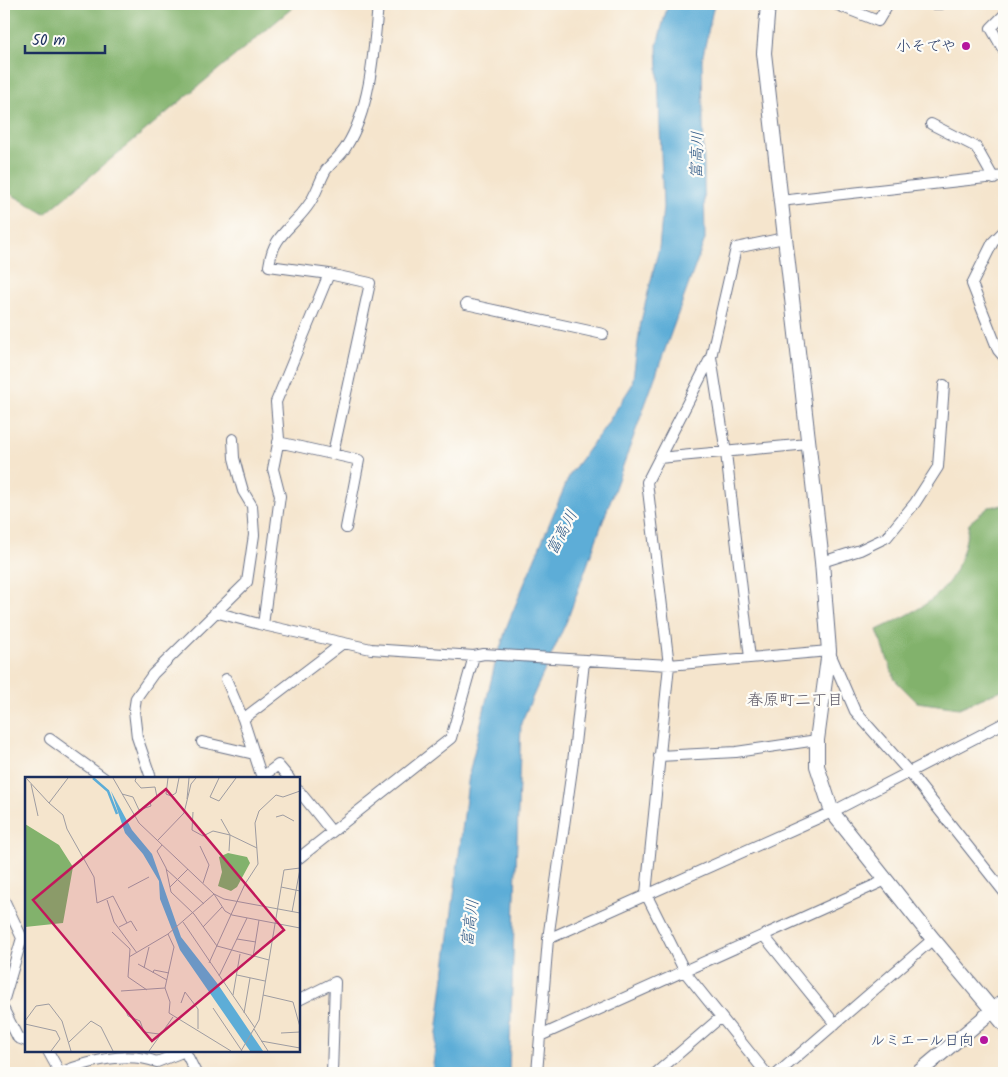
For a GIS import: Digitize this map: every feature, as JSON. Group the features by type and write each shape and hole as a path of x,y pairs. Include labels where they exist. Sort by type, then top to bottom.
{"street":[{"path":"333,453 370,283 329,274 269,266 271,253 279,237 307,207 326,171 346,148 358,123 373,58 378,4"},
{"path":"768,4 764,53 822,562 829,651 817,740 817,766 832,812 933,939 1004,1024"},
{"path":"835,4 878,21 888,4"},
{"path":"927,4 941,4"},
{"path":"1004,15 991,28 1004,51"},
{"path":"931,124 976,147 994,179"},
{"path":"780,201 994,179 1004,176"},
{"path":"1004,231 993,242 972,284 998,350 1004,357"},
{"path":"766,1073 685,972 646,894 669,665 648,503 647,482 711,357 736,248 784,238"},
{"path":"263,625 280,496 273,469 278,442 276,402 329,274"},
{"path":"466,304 603,334"},
{"path":"711,357 726,453 750,658"},
{"path":"822,562 860,550 887,537 915,503 938,468 944,385"},
{"path":"151,777 137,737 134,711 136,698 153,674 247,582 254,535 252,506 234,458 233,439"},
{"path":"278,442 359,460 346,528"},
{"path":"659,458 808,444"},
{"path":"215,612 263,625 371,649 584,662 669,665 829,651"},
{"path":"243,719 342,643"},
{"path":"829,651 855,711 909,772 1003,889"},
{"path":"300,857 451,738 479,655"},
{"path":"537,1073 548,939 573,762 584,662"},
{"path":"226,679 243,719 262,777"},
{"path":"548,939 832,812 1004,723"},
{"path":"50,739 103,777"},
{"path":"659,756 736,752 817,740"},
{"path":"202,742 254,754"},
{"path":"263,777 278,765 288,777"},
{"path":"300,792 332,832"},
{"path":"540,1036 886,880"},
{"path":"4,900 16,921 22,938 4,999"},
{"path":"4,905 16,921"},
{"path":"764,936 835,1024"},
{"path":"778,1073 933,939"},
{"path":"300,1000 335,982 332,1073"},
{"path":"918,1073 1004,1001"},
{"path":"4,1010 18,1038 25,1040"},
{"path":"656,1073 721,1017"},
{"path":"49,1052 60,1073 97,1060 140,1057 157,1062 182,1052"},
{"path":"186,1052 196,1073"}],"green space":[{"path":"4,4 297,4 45,214 4,190"},
{"path":"1004,505 1004,689 959,708 917,702 895,680 877,630 914,611 941,592 951,579 958,564 965,546 969,523 989,507"}],"water":[{"name":"富高川","path":"668,4 714,4 702,60 705,239 568,618 521,723 509,1073 432,1073 469,774 494,668 508,623 570,474 605,427 632,385 641,321 659,248 663,207 657,45"}],"place":[{"name":"小そでや","path":"966,46"},
{"name":"ルミエール日向","path":"984,1040"}],"district":[{"name":"春原町二丁目","path":"795,699"}]}
